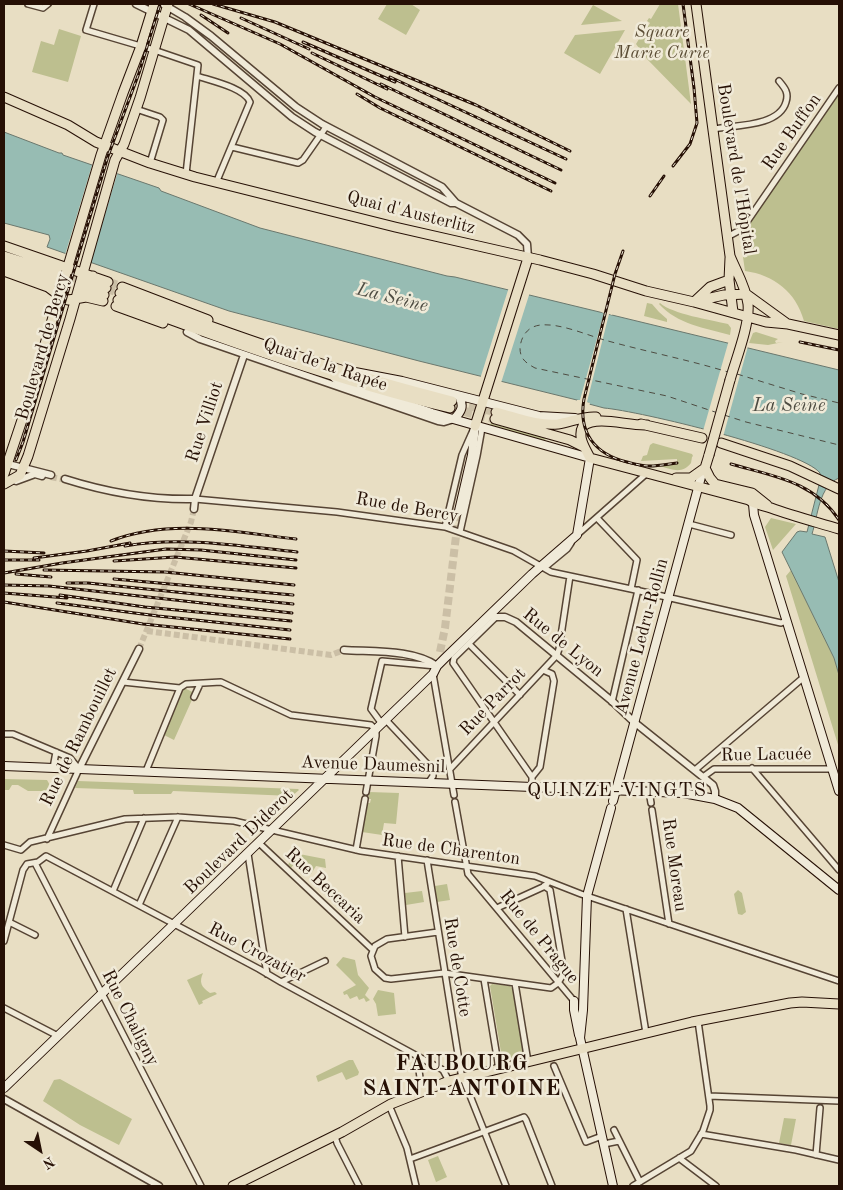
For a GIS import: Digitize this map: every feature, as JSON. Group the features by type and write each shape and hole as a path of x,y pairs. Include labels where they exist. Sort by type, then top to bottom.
{"main road":[{"name":"Boulevard de Bercy","path":"11,482 20,475 28,456 76,299 115,160 121,151 154,55 166,4"},
{"name":"Boulevard de l'Hôpital","path":"696,4 729,236 730,256 746,294 748,317"},
{"name":"Boulevard de Bercy","path":"5,468 69,265 104,145 142,46 153,7"},
{"name":"Quai d'Austerlitz","path":"4,97 68,125 86,137 104,145 186,175 527,262 593,274 646,291 766,322 788,324 839,335"},
{"path":"4,246 51,275 59,295 68,300 76,299 91,287"},
{"path":"4,256 51,275"},
{"path":"730,256 729,280 733,312"},
{"path":"459,511 484,399 527,262"},
{"path":"4,264 51,275"},
{"path":"4,271 51,275 69,265 83,269 91,287 106,292 91,287"},
{"path":"694,302 710,287 729,280"},
{"path":"694,302 730,294 746,294 788,324"},
{"path":"119,296 187,332 224,339"},
{"name":"Quai de la Rapée","path":"119,296 224,339 338,374 454,402 484,399 540,416 577,419"},
{"name":"Quai de la Rapée","path":"119,296 189,312 229,329 241,337 338,374"},
{"path":"748,317 705,468 710,478 716,484 752,494 769,507 839,528"},
{"path":"742,336 752,326 766,322"},
{"name":"Quai de la Rapée","path":"338,374 338,382 479,427 646,474 699,484 749,500 754,504 769,507"},
{"path":"454,402 462,402 462,407 454,419"},
{"name":"Quai de la Rapée","path":"584,447 570,440 496,416 548,424 563,423 587,417 605,417 647,425"},
{"path":"577,535 590,458 584,447 580,432 588,422 598,420 647,425 702,438"},
{"path":"721,443 790,466 839,491"},
{"name":"Quai de la Rapée","path":"646,474 687,479 694,477 705,468"},
{"name":"Avenue Ledru-Rollin","path":"613,1186 580,1038 583,1008 586,896 705,468"},
{"path":"754,504 754,515 839,791"},
{"name":"Boulevard Diderot","path":"4,1088 376,730 433,674 437,666 494,616 548,560 577,535"},
{"path":"437,666 440,652"},
{"name":"Avenue Daumesnil","path":"4,766 683,792 715,799 738,808 838,888"},
{"path":"580,1038 574,1001 583,987"},
{"path":"574,1001 577,1001 583,1008 574,1010"},
{"path":"233,1186 335,1136 389,1105 449,1081 528,1062 552,1061 582,1048 698,1021 790,1003 839,1004"}],"street":[{"path":"28,4 45,6"},
{"path":"94,4 86,30 142,46 196,64 198,67 186,175"},
{"path":"136,4 153,7 164,17 192,32 292,117 321,135 451,203 456,203"},
{"path":"166,4 212,36 296,107 326,127 442,187 456,203 518,235 527,244 527,262"},
{"path":"198,76 242,92 248,98 250,105 216,183"},
{"path":"256,87 263,79"},
{"path":"713,129 768,120 775,117 784,107 787,95 786,89 779,81"},
{"name":"Rue Buffon","path":"729,236 742,229 839,88"},
{"path":"136,109 160,117 162,120 150,163"},
{"path":"232,147 298,163 303,160 326,127"},
{"name":"Quai de la Rapée","path":"187,332 200,339 244,355 438,421 444,422 454,419"},
{"name":"Rue Villiot","path":"195,500 244,355"},
{"path":"445,527 462,455 470,433 479,427"},
{"path":"460,532 477,456 479,427"},
{"path":"28,456 30,464 35,470"},
{"path":"24,467 51,476 35,474 11,482 5,468 24,467"},
{"name":"Boulevard Diderot","path":"542,567 567,549 577,535 646,474"},
{"name":"Rue de Bercy","path":"67,479 126,494 176,500 332,511 445,527 514,551 551,572 631,588 781,623 786,621"},
{"path":"194,509 195,500"},
{"path":"597,518 636,558 637,564 631,588"},
{"path":"689,524 730,535"},
{"path":"557,655 570,576"},
{"path":"612,702 638,590"},
{"name":"Boulevard Diderot","path":"494,616 454,658 453,663 494,722"},
{"name":"Rue de Lyon","path":"494,616 505,617 516,622 557,655 634,722 713,785 716,791 715,799"},
{"path":"469,644 520,695"},
{"name":"Rue de Rambouillet","path":"47,839 139,649"},
{"path":"344,650 405,654 425,658 437,666"},
{"name":"Rue Parrot","path":"450,769 557,655"},
{"path":"429,782 434,770 371,709 382,661 437,666"},
{"path":"532,777 540,767 553,676 550,672 543,670"},
{"path":"433,674 466,866"},
{"path":"695,770 804,677"},
{"path":"122,682 168,687 179,691"},
{"path":"146,772 179,691 184,685 221,682 287,714 369,724 376,730 366,792"},
{"path":"194,697 200,684"},
{"path":"494,722 532,777 532,786"},
{"path":"4,734 13,734 56,752 74,761 79,770"},
{"path":"53,768 56,752"},
{"path":"752,768 839,870"},
{"name":"Rue Lacuée","path":"703,777 714,769 832,769"},
{"name":"Rue Moreau","path":"649,791 651,803"},
{"path":"356,850 365,799"},
{"name":"Rue Moreau","path":"652,810 669,924"},
{"path":"139,906 178,817"},
{"name":"Rue de Charenton","path":"4,845 19,850 30,842 125,819 178,817 234,821 356,850 534,876 546,884 839,981"},
{"path":"113,891 144,818"},
{"name":"Rue Beccaria","path":"259,843 373,950"},
{"path":"248,854 267,974"},
{"name":"Rue Crozatier","path":"35,863 46,856 113,891 443,1070 449,1081"},
{"path":"398,856 405,937"},
{"name":"Rue de Cotte","path":"427,860 460,1071 506,1186"},
{"path":"4,941 23,870 27,864 35,863"},
{"name":"Rue Chaligny","path":"35,863 201,1186"},
{"name":"Rue de Prague","path":"466,866 470,877 574,1001"},
{"path":"438,932 384,940 378,943 373,950 373,967 380,975 391,979 444,973 548,988 554,986 564,973 550,890 546,884 497,908"},
{"path":"626,909 646,1033"},
{"path":"9,922 34,935"},
{"path":"281,982 325,961"},
{"path":"484,979 499,1069"},
{"path":"515,984 528,1062"},
{"path":"4,1008 58,1036"},
{"path":"633,1186 691,1151 701,1134 710,1110 698,1021"},
{"path":"417,1056 422,1092"},
{"path":"552,1061 586,1142 619,1141"},
{"path":"709,1096 820,1106 839,1102"},
{"path":"4,1099 159,1186"},
{"path":"389,1105 410,1159 416,1186"},
{"path":"816,1155 820,1106"},
{"path":"410,1159 524,1117 552,1186"},
{"path":"614,1130 640,1182"},
{"path":"701,1134 839,1160"},
{"path":"335,1136 336,1143 359,1186"},
{"path":"679,1158 716,1186"}],"green space":[{"path":"387,4 411,4 420,10 406,35 378,19"},
{"name":"Square Marie Curie","path":"660,4 678,4 691,104 647,59 636,44 639,39 637,38 641,37 650,23 647,21 649,18 651,19"},
{"path":"593,5 622,21 581,25"},
{"path":"59,29 81,36 68,82 32,72 41,41 54,45"},
{"path":"625,30 600,74 564,53 575,35"},
{"path":"839,94 839,329 804,321 795,302 782,287 765,276 745,271 740,236"},
{"path":"647,303 652,304 667,319 667,322 644,316"},
{"path":"660,303 682,313 728,324 731,328 730,335 683,321 666,311"},
{"path":"756,332 778,339 775,341 776,343 783,342 768,345 749,343 753,333"},
{"path":"495,408 497,408 493,424 548,438 542,441 490,426"},
{"path":"653,443 692,454 691,463 684,469 677,470 660,466 677,464 677,459 641,461 643,456 647,455 650,445"},
{"path":"771,518 796,524 773,550 765,527"},
{"path":"791,570 834,658 839,675 839,748 786,576"},
{"path":"184,688 195,693 174,740 164,735"},
{"path":"4,779 47,780 51,787 47,791 28,791 18,785 12,785 9,790 4,790"},
{"path":"78,781 299,790 292,796 173,791 171,794 134,794 133,790 75,788"},
{"path":"369,792 399,793 396,824 384,823 382,835 362,832 367,803 370,803 371,799 368,799"},
{"path":"294,853 325,859 326,868 316,866 311,874 297,860 291,868 288,865"},
{"path":"447,884 450,900 437,902 435,886"},
{"path":"738,890 742,893 746,912 742,915 738,914 734,894"},
{"path":"422,891 424,902 406,905 405,893"},
{"path":"343,957 355,960 358,975 369,988 365,995 370,1000 366,1002 364,998 359,1000 357,996 350,999 347,994 344,995 343,992 356,985 336,965"},
{"path":"203,973 201,982 205,989 210,993 215,992 217,994 202,1001 203,1003 199,1005 187,980"},
{"path":"492,984 510,986 513,989 522,1055 504,1060 502,1058 490,986"},
{"path":"378,990 394,993 396,1014 378,1016 373,999"},
{"path":"349,1060 353,1060 359,1072 358,1075 346,1080 342,1072 318,1082 316,1076"},
{"path":"60,1079 132,1119 119,1145 80,1125 43,1101 54,1080"},
{"path":"784,1118 796,1119 791,1145 779,1143"},
{"path":"438,1156 447,1177 436,1182 428,1160"}],"water":[{"name":"La Seine","path":"4,132 62,153 63,155 159,188 161,191 260,228 447,276 839,370 839,478 827,487 823,494 812,534 825,537 839,582 839,675 834,658 782,552 797,532 807,532 820,481 820,473 807,464 753,443 718,433 650,416 604,408 229,311 47,247 50,239 49,235 4,223"}],"pier":[{"path":"93,162 118,171 90,264 65,255"},
{"path":"509,287 530,292 501,383 480,379"},
{"path":"600,309 614,312 612,315 609,314 587,402 590,403 589,407 577,402 577,400 580,400 604,313"},
{"path":"729,340 748,346 723,437 703,431"}],"ferry route":[{"path":"718,413 667,396 535,368 522,358 520,348 526,332 532,327 549,325 575,330 608,341 728,372"},
{"path":"737,374 839,403"},
{"path":"724,415 839,445"}],"tunnel":[{"path":"59,273 88,282"},
{"path":"49,279 85,289"},
{"path":"108,282 122,287"},
{"path":"106,288 120,293"},
{"path":"456,402 496,412"},
{"path":"450,408 495,419"},
{"path":"51,477 65,480"},
{"path":"139,649 191,522 194,509"},
{"path":"440,652 445,628 459,511"},
{"path":"147,631 331,655 344,650"},
{"path":"552,1061 554,1066"}],"railway":[{"path":"16,460 108,156 139,73 160,4"},
{"path":"189,4 280,44 375,97 555,183"},
{"path":"213,4 275,22 476,105 570,151"},
{"path":"673,166 690,144 697,123 683,4"},
{"path":"201,15 228,33"},
{"path":"241,18 309,49"},
{"path":"303,42 395,82"},
{"path":"312,53 387,89"},
{"path":"390,77 566,159"},
{"path":"381,84 561,170"},
{"path":"357,94 380,108 551,191"},
{"path":"650,196 664,176"},
{"path":"623,251 615,274 584,399 584,422 591,440 606,454 647,466 677,463"},
{"path":"800,342 839,350"},
{"path":"731,464 777,477 805,488 829,507 839,520"},
{"path":"111,541 133,534 179,528 226,530 296,539"},
{"path":"125,546 146,543 189,542 297,552"},
{"path":"34,558 130,543"},
{"path":"4,573 166,549 201,550 296,560"},
{"path":"4,551 44,553"},
{"path":"114,561 175,557 296,568"},
{"path":"4,560 39,560"},
{"path":"44,570 165,572 294,585"},
{"path":"16,574 51,577"},
{"path":"114,579 293,595"},
{"path":"67,583 88,583 293,604"},
{"path":"4,585 49,586 292,613"},
{"path":"4,593 67,598"},
{"path":"60,595 145,607 291,621"},
{"path":"4,602 143,624 290,639"},
{"path":"57,603 290,630"}],"district":[{"name":"QUINZE-VINGTS","path":"617,791"},
{"name":"FAUBOURG SAINT-ANTOINE","path":"462,1076"}]}
